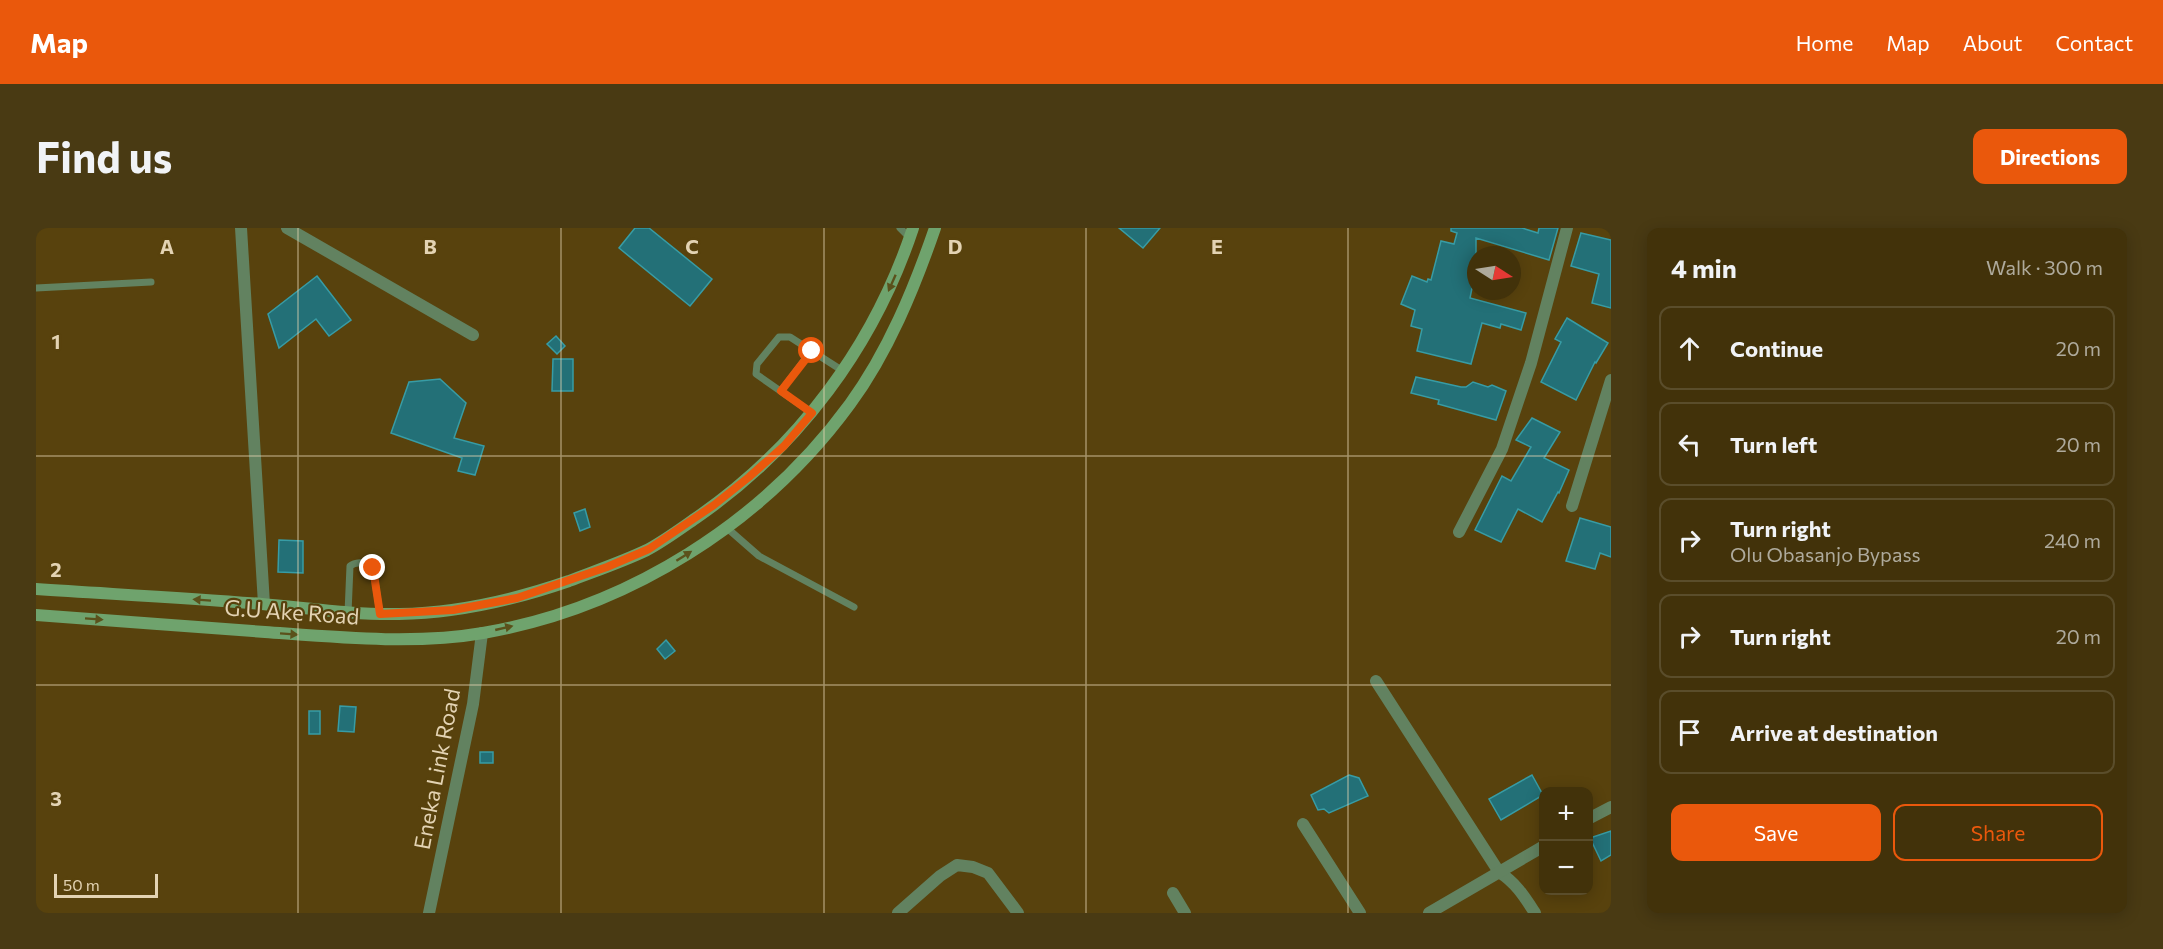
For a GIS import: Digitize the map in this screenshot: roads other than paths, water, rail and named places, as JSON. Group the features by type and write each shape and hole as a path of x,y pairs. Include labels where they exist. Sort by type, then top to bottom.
{"main road":[{"name":"G.U Ake Road","path":"36,615 364,638 422,638 482,633 539,620 615,592 665,567 727,528 772,490 812,451 851,402 885,348 935,228"},
{"path":"36,589 264,604 348,614 380,614 453,610 517,598 607,567 649,549 714,505 784,446 843,371 893,282 911,233"}],"street":[{"path":"242,228 264,604"},
{"path":"287,228 473,335"},
{"path":"1459,532 1502,449 1531,363 1567,228"},
{"path":"1572,506 1611,382"},
{"name":"Eneka Link Road","path":"429,913 473,704 482,633"},
{"path":"1376,681 1499,872 1511,879 1535,913"},
{"path":"1593,816 1611,807"},
{"path":"1304,824 1359,913"},
{"path":"1428,913 1539,849"},
{"path":"898,913 940,876 957,865 973,867 988,873 1018,913"},
{"path":"1173,893 1185,913"}],"lane":[{"path":"900,228 911,233"},
{"path":"36,288 151,282"},
{"path":"812,413 756,374 757,364 778,337 784,335 843,371"},
{"path":"781,391 812,351"},
{"path":"727,528 759,556 854,607"},
{"path":"348,614 350,566 366,563 373,568 380,614"}]}
